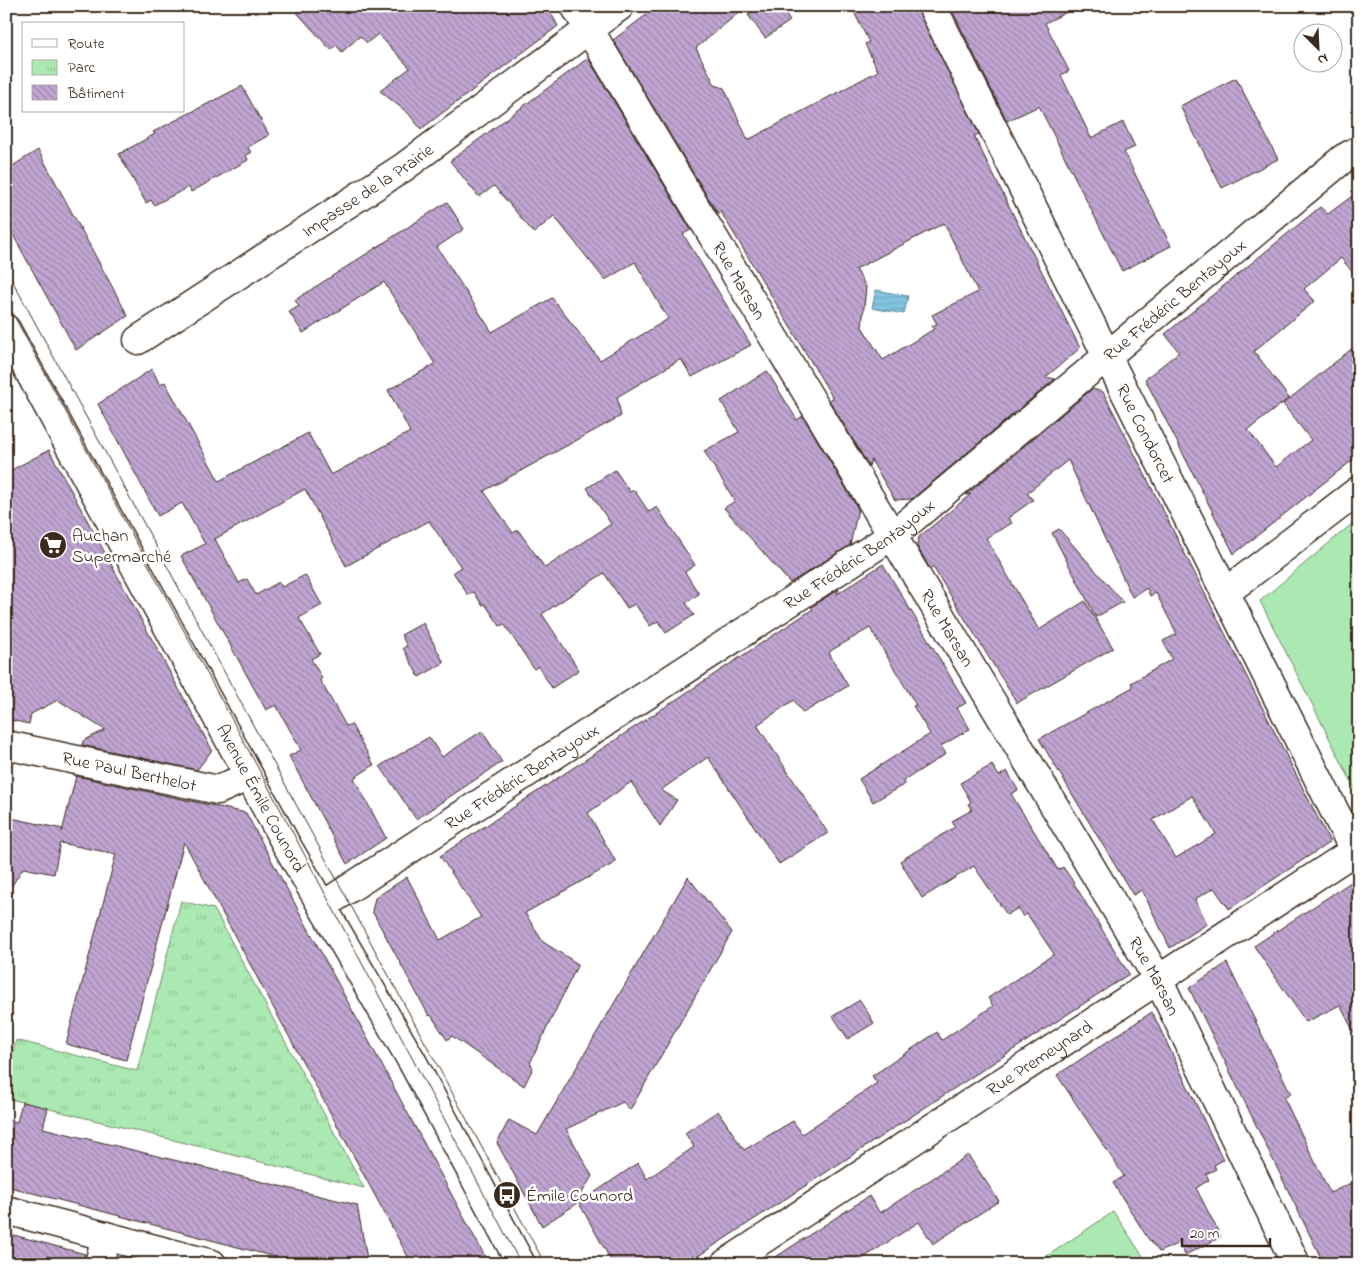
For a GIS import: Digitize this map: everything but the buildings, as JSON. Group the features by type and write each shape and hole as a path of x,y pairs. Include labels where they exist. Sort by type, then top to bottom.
{"street":[{"name":"Rue Marsan","path":"575,6 1158,979 1296,1264"},
{"name":"Impasse de la Prairie","path":"138,340 404,167 620,6"},
{"name":"Rue Condorcet","path":"932,6 1356,856"},
{"name":"Rue Frédéric Bentayoux","path":"322,906 893,535 1344,158 1359,150"},
{"name":"Avenue Émile Counord","path":"6,329 249,776 412,1061 521,1264"},
{"path":"1225,593 1359,490"},
{"name":"Rue Paul Berthelot","path":"6,745 218,790 249,776"},
{"name":"Rue Premeynard","path":"725,1264 1158,979 1356,856"},
{"path":"6,1210 212,1264"},
{"path":"99,1264 106,1236"}],"green space":[{"path":"1359,518 1359,797 1260,601"},
{"path":"181,901 214,909 364,1188 6,1098 6,1077 16,1040 137,1071"},
{"path":"1113,1212 1148,1264 1035,1264"}],"water":[{"path":"876,290 908,296 904,314 872,308"}],"tram line":[{"path":"6,269 545,1264"},
{"path":"6,301 284,816 521,1264"}],"place":[{"name":"Auchan Supermarché","path":"53,545"},
{"name":"Émile Counord","path":"507,1195"}]}
